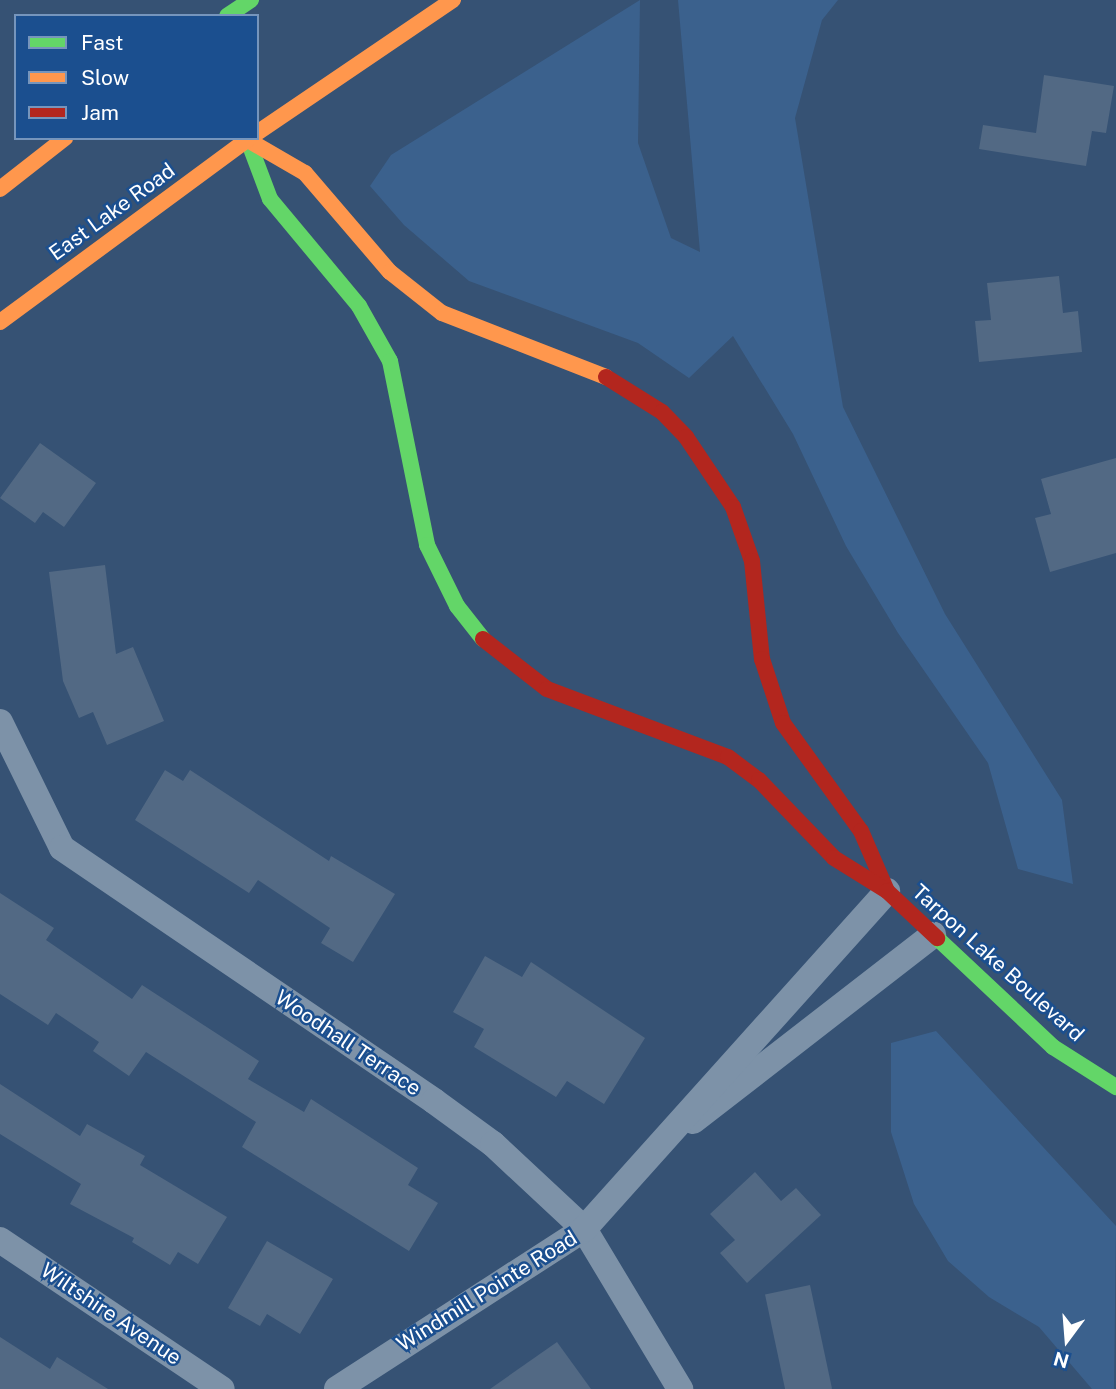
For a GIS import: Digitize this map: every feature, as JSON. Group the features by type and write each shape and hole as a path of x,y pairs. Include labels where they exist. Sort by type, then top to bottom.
{"street":[{"path":"230,14 251,0"},
{"name":"East Lake Road","path":"259,132 453,0"},
{"path":"0,189 62,140"},
{"name":"East Lake Road","path":"0,322 247,140"},
{"name":"Tarpon Lake Boulevard","path":"252,140 270,199 359,306 390,361 428,545 452,596 482,639 513,667 568,699 663,728 728,757 759,780 834,858 887,891 1053,1047 1116,1087"},
{"name":"Tarpon Lake Boulevard","path":"256,140 305,173 390,272 442,313 473,329 600,373 636,393 686,437 733,507 752,561 762,659 783,723 861,831 887,891"},
{"name":"Woodhall Terrace","path":"0,722 62,848 493,1144 584,1229 680,1389"},
{"name":"Windmill Pointe Road","path":"337,1389 584,1229 887,891"},
{"name":"Windmill Pointe Road","path":"655,1149 816,1031 933,935"},
{"name":"Wiltshire Avenue","path":"0,1240 222,1389"}],"water":[{"path":"640,0 638,143 671,238 700,252 678,0 838,0 822,20 795,118 843,407 945,614 1062,800 1073,884 1018,869 988,763 898,633 846,546 793,434 733,336 689,378 638,343 469,281 404,225 370,186 391,155"},
{"path":"936,1031 1116,1226 1114,1389 1092,1389 1039,1327 989,1297 948,1261 914,1204 891,1132 891,1043"}],"building":[{"path":"1044,75 1114,86 1106,133 1092,131 1086,166 979,149 983,125 1036,133"},
{"path":"1059,276 1063,313 1078,311 1082,352 979,362 975,321 991,320 987,283"},
{"path":"40,443 96,483 64,527 43,512 35,523 0,498"},
{"path":"1116,458 1116,553 1050,572 1035,518 1051,514 1041,479"},
{"path":"105,565 116,654 133,647 164,721 107,745 93,712 79,718 63,681 49,572"},
{"path":"165,770 183,781 190,770 329,861 331,856 395,894 353,962 321,943 330,928 258,880 249,893 135,820"},
{"path":"0,893 54,928 46,940 132,999 142,985 259,1061 248,1079 304,1112 311,1099 418,1168 408,1185 438,1203 409,1251 242,1147 256,1122 146,1052 129,1076 93,1051 99,1042 56,1013 48,1025 0,994"},
{"path":"485,956 522,977 531,962 645,1038 604,1104 567,1081 556,1097 474,1047 484,1029 453,1012"},
{"path":"0,1084 80,1136 87,1124 145,1156 140,1165 227,1217 198,1264 178,1252 170,1265 132,1242 134,1238 70,1204 81,1184 0,1134"},
{"path":"755,1172 781,1201 796,1188 821,1215 747,1283 720,1253 735,1240 710,1214"},
{"path":"267,1241 333,1279 300,1334 267,1314 260,1326 228,1308"},
{"path":"810,1285 832,1389 785,1389 765,1295"},
{"path":"0,1337 50,1369 57,1357 108,1389 0,1389"},
{"path":"557,1342 591,1389 490,1389"}],"traffic: fast":[{"path":"230,14 251,0"},
{"path":"248,140 270,199 359,306 390,361 427,545 457,606 483,639"},
{"path":"937,938 1053,1047 1116,1087"}],"traffic: slow":[{"path":"259,132 453,0"},
{"path":"0,189 62,140"},
{"path":"0,322 247,140"},
{"path":"248,140 305,173 390,272 442,313 606,377"}],"traffic: jam":[{"path":"606,377 662,412 686,437 733,507 752,561 762,659 783,723 861,831 887,891"},
{"path":"483,639 547,689 728,757 759,780 834,858 887,891 937,938"}]}
